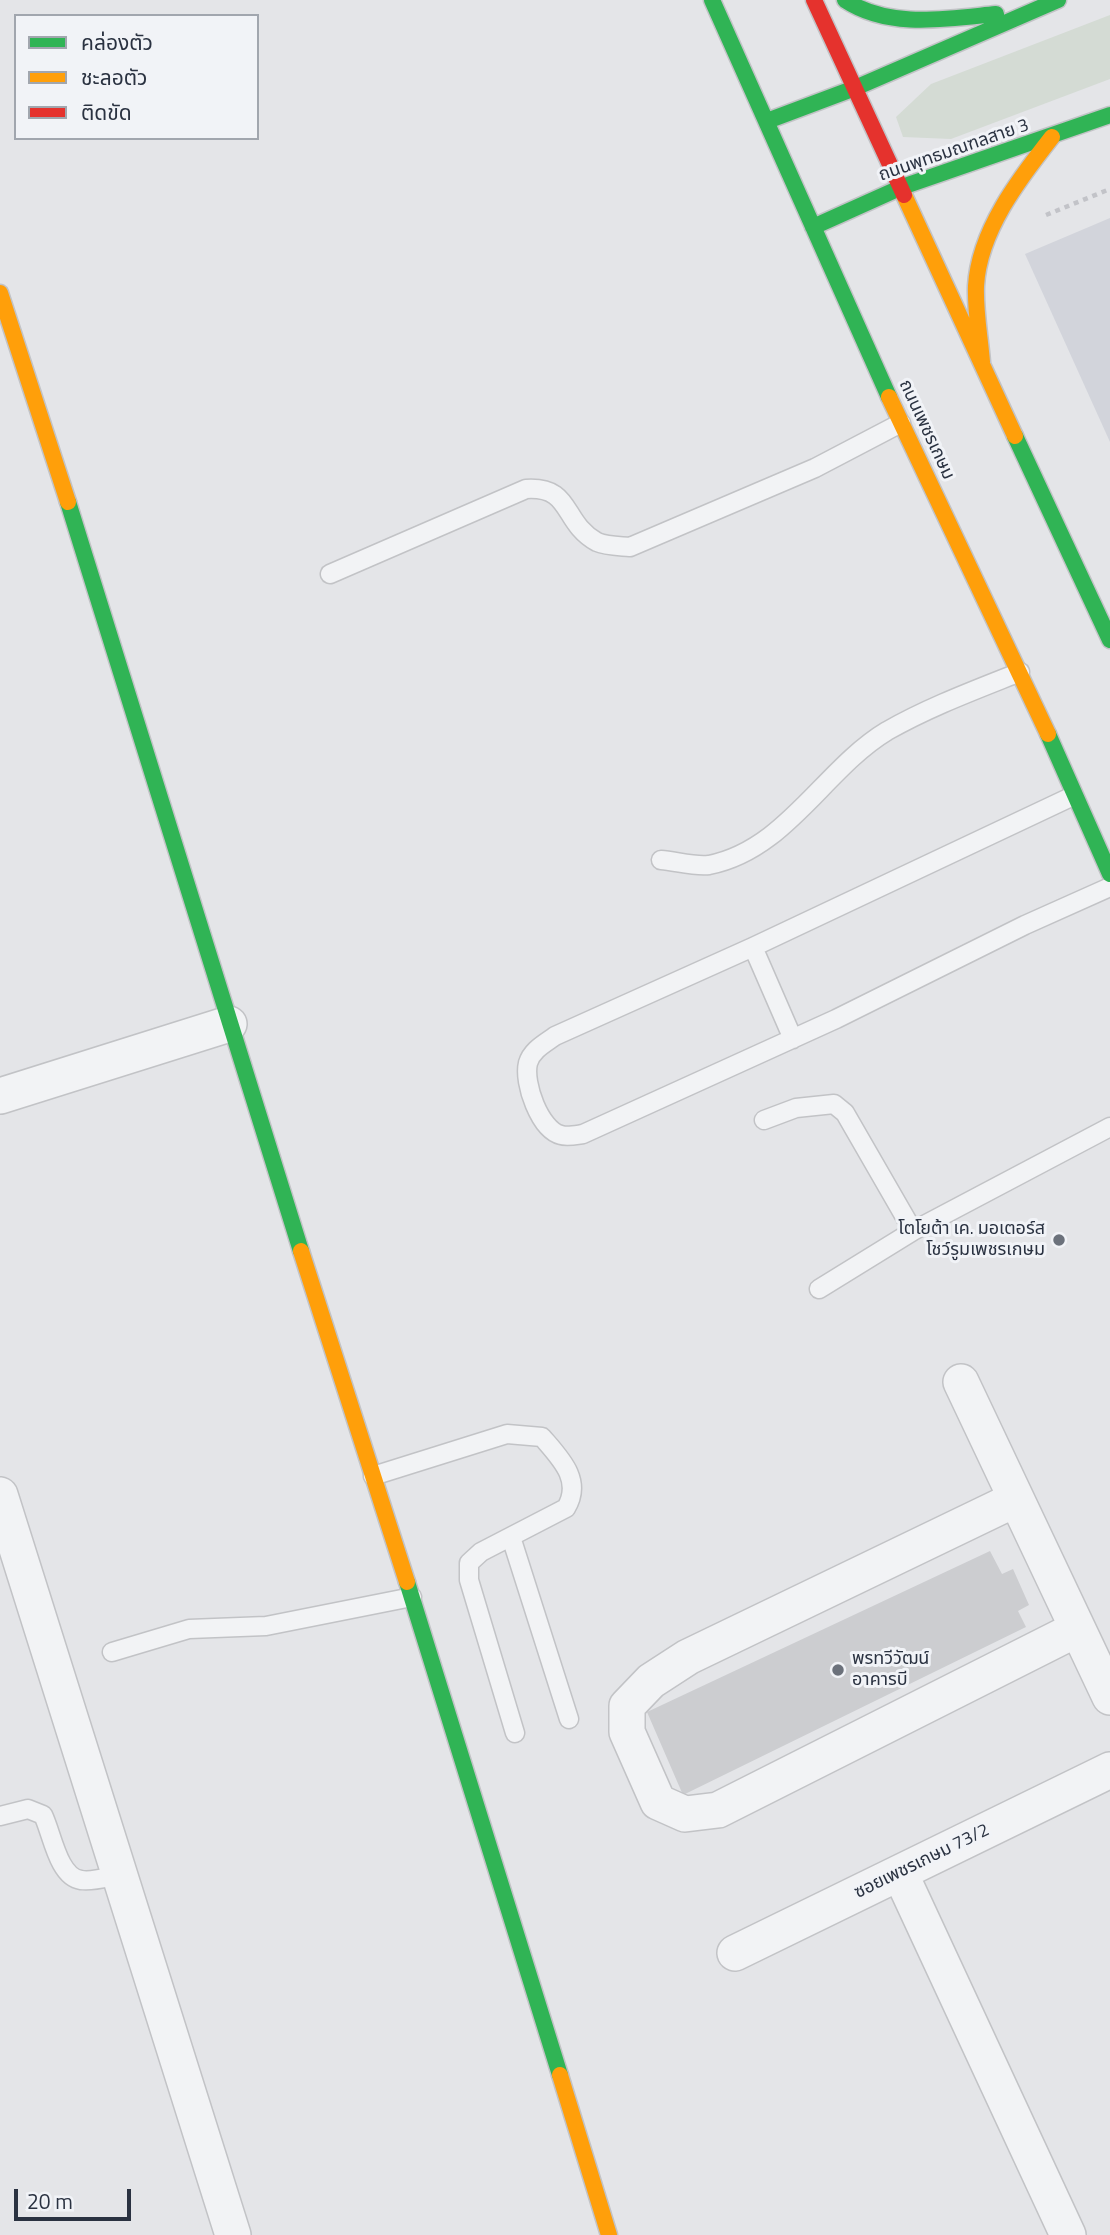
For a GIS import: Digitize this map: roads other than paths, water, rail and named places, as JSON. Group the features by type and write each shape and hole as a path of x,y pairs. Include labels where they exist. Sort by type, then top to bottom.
{"main road":[{"name":"ถนนเพชรเกษม","path":"712,0 901,423 1020,672 1110,874"},
{"path":"814,0 982,364 1104,612 1110,640"},
{"path":"845,0 855,9 897,18 944,19 1030,10"},
{"path":"767,121 855,88 1058,0"},
{"name":"ถนนพุทธมณฑลสาย 3","path":"813,227 902,187 1110,115"},
{"path":"982,364 976,275 998,219 1023,173 1052,137"},
{"path":"0,293 113,642 229,1024 412,1597 610,2235"}],"street":[{"path":"0,1096 229,1024"},
{"path":"961,1382 1110,1698"},
{"path":"0,1495 233,2235"},
{"path":"1016,1499 688,1657 651,1681 627,1706 627,1732 658,1802 685,1814 718,1810 1077,1629"},
{"name":"ซอยเพชรเกษม 73/2","path":"735,1953 1110,1770"},
{"path":"900,1873 1068,2235"}],"lane":[{"path":"330,574 526,489 546,488 555,493 575,523 598,542 630,547 815,468 901,423"},
{"path":"661,860 707,865 757,844 797,812 855,754 887,732 1020,672"},
{"path":"1073,796 753,947 555,1036 536,1049 528,1065 530,1089 547,1128 561,1135 583,1134 793,1039 1110,887"},
{"path":"753,947 793,1039"},
{"path":"764,1120 796,1108 834,1104 845,1113 913,1231"},
{"path":"819,1289 913,1231 1110,1127"},
{"path":"373,1476 507,1434 542,1437 564,1462 574,1483 573,1496 566,1508 481,1552 469,1563 469,1580 515,1733"},
{"path":"511,1537 569,1719"},
{"path":"112,1652 189,1629 266,1626 412,1597"},
{"path":"0,1816 28,1809 43,1815 64,1870 72,1877 82,1880 120,1875"}],"place":[{"name":"โตโยต้า เค. มอเตอร์ส โชว์รูมเพชรเกษม","path":"1059,1240"},
{"name":"พรทวีวัฒน์ อาคารบี","path":"838,1670"}]}
